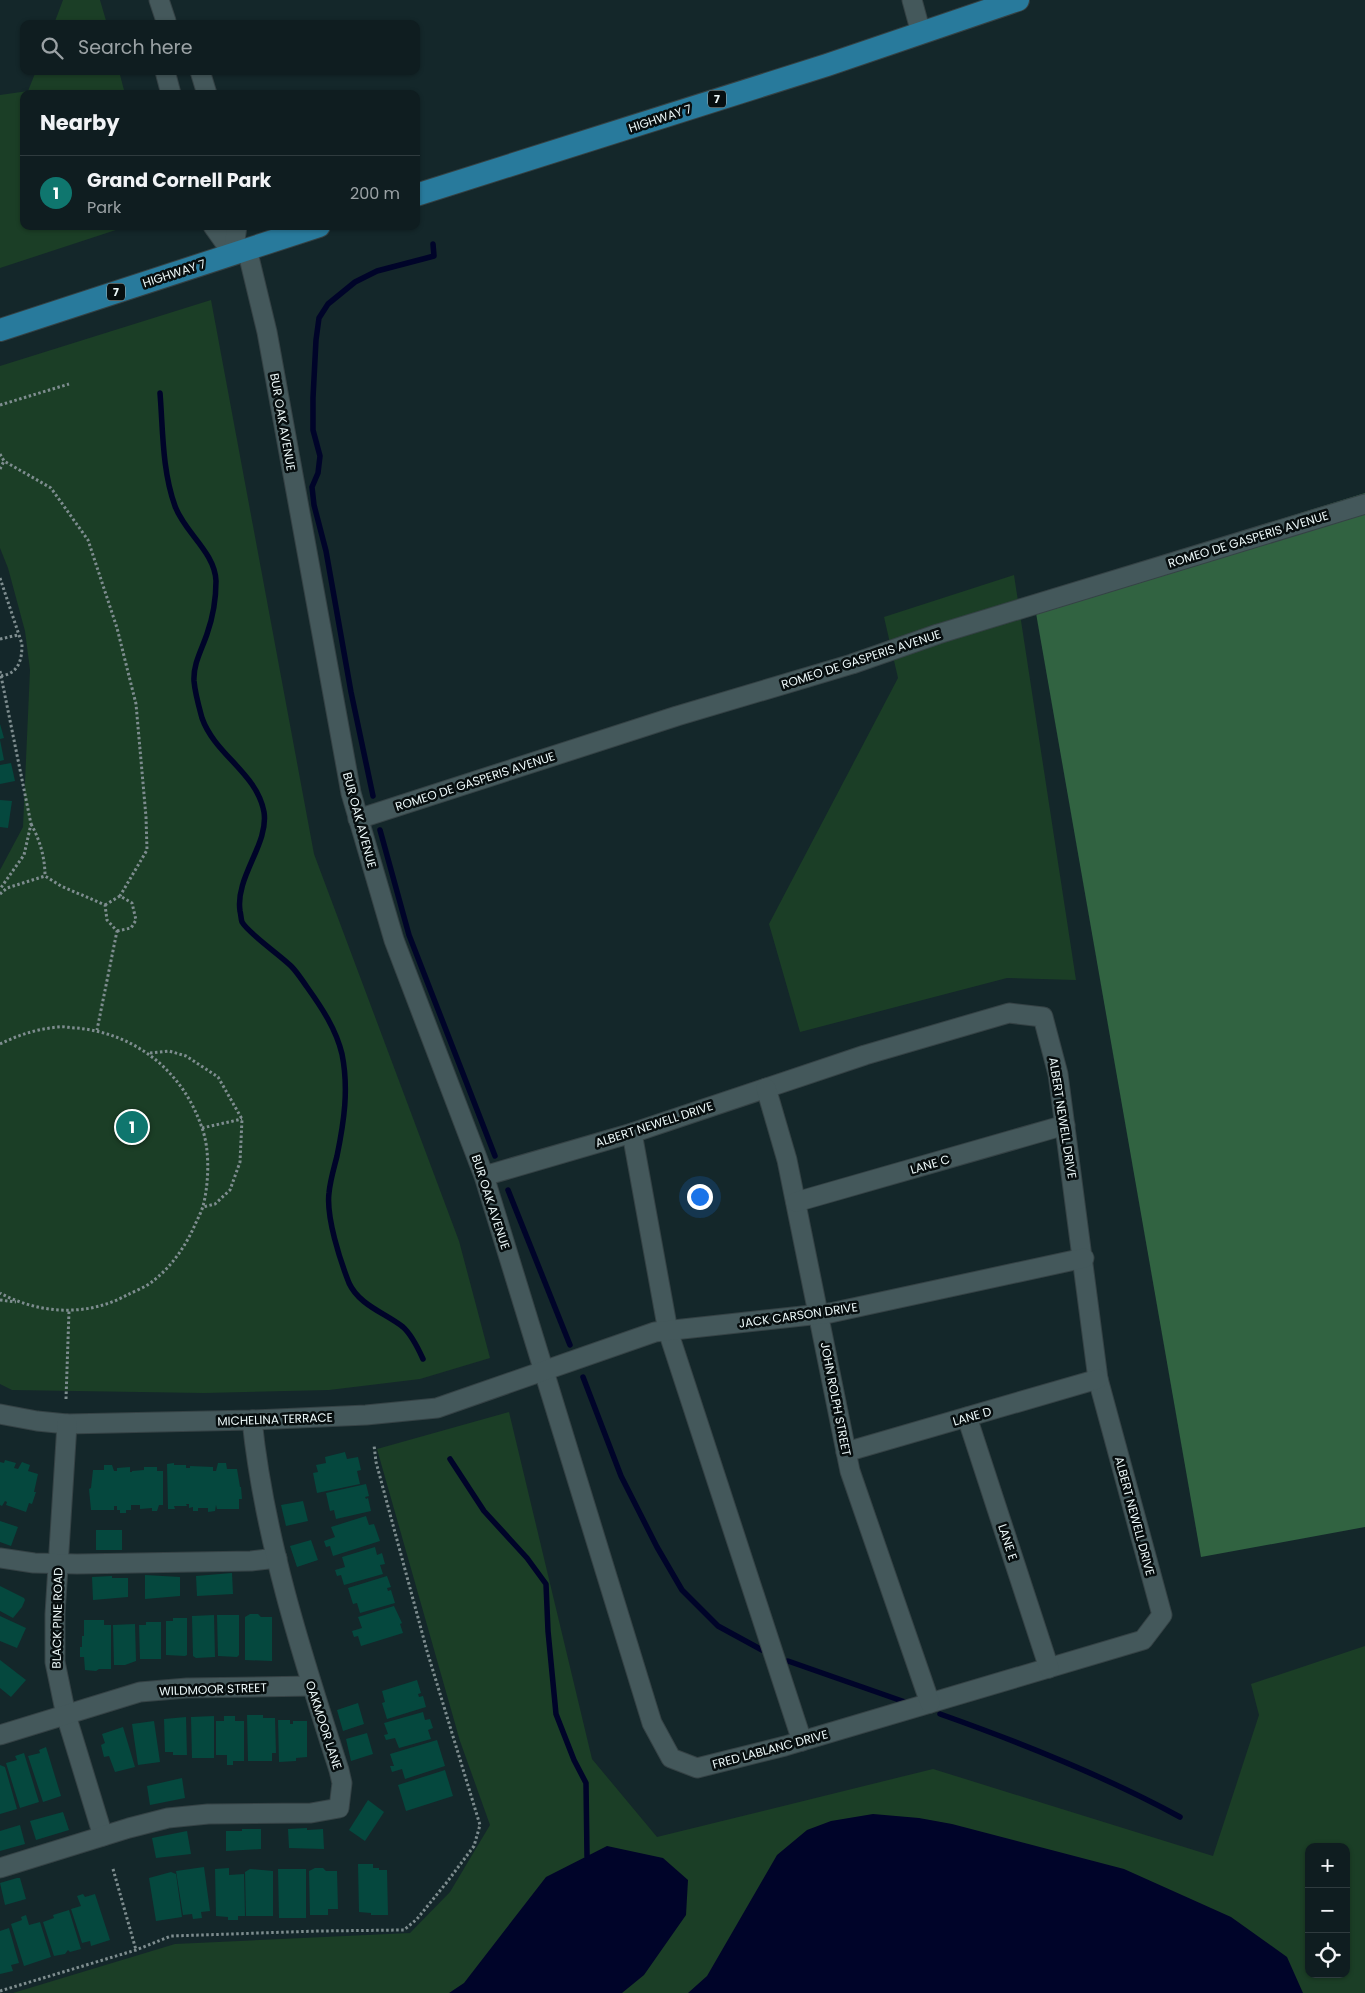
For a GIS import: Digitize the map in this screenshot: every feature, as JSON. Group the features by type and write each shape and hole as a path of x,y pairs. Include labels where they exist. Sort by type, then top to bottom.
{"main road":[{"name":"HIGHWAY 7","path":"420,194 826,65 1018,0"},
{"name":"HIGHWAY 7","path":"0,330 307,230"}],"street":[{"path":"160,0 166,20"},
{"path":"912,0 921,33"},
{"path":"166,75 170,90"},
{"path":"201,75 206,90"},
{"name":"BUR OAK AVENUE","path":"217,230 240,252"},
{"name":"BUR OAK AVENUE","path":"237,230 240,252 267,332 351,793 394,940 484,1176 544,1371"},
{"name":"ROMEO DE GASPERIS AVENUE","path":"358,819 677,716 852,664 938,634 1365,504"},
{"name":"ALBERT NEWELL DRIVE","path":"484,1176 632,1133 865,1055 1009,1013 1043,1017 1058,1074 1084,1258 1098,1379 1162,1614"},
{"name":"JOHN ROLPH STREET","path":"766,1088 787,1160 850,1472 930,1703"},
{"name":"LANE C","path":"796,1202 1065,1125"},
{"path":"632,1133 668,1331 802,1741"},
{"name":"JACK CARSON DRIVE","path":"544,1371 655,1332 819,1314 1084,1258"},
{"name":"MICHELINA TERRACE","path":"0,1414 67,1424 252,1420 366,1415 437,1408 544,1371"},
{"name":"FRED LABLANC DRIVE","path":"544,1371 652,1723 671,1758 697,1768 802,1741 1143,1640 1162,1614"},
{"name":"LANE D","path":"846,1452 1098,1379"},
{"name":"LANE E","path":"967,1417 1049,1668"},
{"name":"OAKMOOR LANE","path":"0,1868 168,1818 208,1814 311,1814 339,1808 342,1783 312,1686 277,1558 255,1457 252,1420"},
{"name":"BLACK PINE ROAD","path":"67,1424 58,1564 55,1662 66,1715 103,1836"},
{"path":"0,1558 58,1564 251,1561 277,1558"},
{"name":"WILDMOOR STREET","path":"0,1735 140,1692 187,1688 312,1686"}],"path":[{"path":"0,405 69,384"},
{"path":"0,454 4,461 50,488 88,540 117,628 136,704 147,850 120,896 105,905"},
{"path":"0,469 4,461"},
{"path":"0,578 22,644 21,661 17,669 1,676"},
{"path":"0,639 18,635"},
{"path":"0,671 31,824 45,863 45,876"},
{"path":"0,889 24,855 31,824"},
{"path":"0,894 7,888 45,876 61,886 105,905"},
{"path":"117,931 131,928 136,920 132,903 120,896"},
{"path":"105,905 106,920 117,931"},
{"path":"97,1030 117,931"},
{"path":"0,1044 21,1034 59,1027 97,1030 124,1039 149,1053 182,1086 202,1128 208,1167 203,1207 184,1248 153,1281 114,1302 69,1311 43,1309 0,1300"},
{"path":"149,1053 169,1051 178,1053 186,1056 218,1077 242,1119 240,1162 230,1190 215,1204 203,1207"},
{"path":"202,1128 242,1119"},
{"path":"0,1293 19,1303"},
{"path":"66,1399 69,1311"},
{"path":"113,1869 136,1950"}],"green space":[{"path":"63,0 100,0 106,20 56,20"},
{"path":"34,75 120,75 124,90 28,90"},
{"path":"20,92 20,230 116,230 0,268 0,95"},
{"path":"211,300 314,854 459,1241 490,1358 420,1379 329,1390 204,1393 12,1390 0,1384 0,870 23,827 30,670 25,631 8,568 0,548 0,366"},
{"path":"1365,493 1365,1527 1201,1557 1033,596"},
{"path":"1014,575 1076,980 1007,978 800,1032 769,924 898,678 884,617"},
{"path":"509,1412 592,1759 657,1837 933,1769 1213,1856 1259,1715 1251,1684 1365,1646 1365,1993 13,1993 175,1944 410,1933 450,1892 490,1825 460,1741 377,1449"}],"water":[{"path":"873,1814 919,1818 952,1824 1124,1869 1231,1917 1287,1957 1303,1993 688,1993 707,1976 777,1855 807,1830 831,1821"},
{"path":"607,1846 663,1858 688,1880 686,1915 644,1975 622,1993 449,1993 464,1983 546,1877"}],"building":[{"path":"0,724 4,738 0,739"},
{"path":"0,740 4,760 0,761"},
{"path":"11,763 15,781 0,784 0,765"},
{"path":"0,800 12,801 8,828 0,827"},
{"path":"345,1452 347,1459 358,1457 361,1470 357,1471 360,1484 317,1493 313,1473 318,1472 316,1465 326,1463 325,1457"},
{"path":"5,1460 16,1463 14,1468 18,1469 22,1462 30,1465 28,1471 38,1474 34,1492 36,1492 32,1504 29,1503 26,1512 6,1505 7,1502 5,1501 2,1506 0,1505 0,1462 4,1463"},
{"path":"174,1463 174,1465 186,1465 186,1468 190,1468 190,1466 213,1467 213,1471 216,1471 218,1463 226,1463 227,1469 237,1469 242,1499 239,1499 239,1509 217,1509 216,1505 215,1511 208,1512 208,1508 198,1508 198,1511 193,1511 193,1507 189,1508 189,1504 186,1504 187,1506 174,1506 175,1509 168,1509 167,1464"},
{"path":"104,1465 112,1465 114,1471 117,1471 117,1468 130,1467 130,1472 132,1472 144,1470 144,1467 157,1467 157,1471 163,1471 163,1505 159,1505 157,1511 152,1511 152,1508 140,1509 140,1505 131,1505 131,1510 126,1510 126,1513 120,1513 120,1510 117,1510 117,1506 114,1506 114,1510 91,1510 89,1489 91,1488 93,1470 104,1470"},
{"path":"366,1484 369,1496 365,1497 366,1499 368,1498 371,1511 336,1519 334,1510 330,1511 326,1493"},
{"path":"303,1501 308,1521 286,1526 281,1505"},
{"path":"366,1516 369,1525 374,1524 380,1541 333,1556 330,1546 326,1547 324,1541 335,1537 331,1527"},
{"path":"0,1521 18,1527 11,1546 0,1542"},
{"path":"96,1530 122,1530 122,1550 96,1550"},
{"path":"311,1540 318,1560 297,1567 290,1546"},
{"path":"375,1547 377,1555 382,1553 385,1564 380,1565 383,1574 344,1585 341,1575 337,1576 335,1570 345,1567 342,1557"},
{"path":"232,1573 233,1594 197,1596 196,1576"},
{"path":"145,1575 180,1577 180,1596 145,1599"},
{"path":"112,1576 112,1578 128,1578 128,1597 93,1600 92,1577"},
{"path":"387,1576 391,1587 387,1588 388,1591 391,1590 395,1603 360,1613 357,1603 353,1604 348,1588"},
{"path":"0,1586 25,1600 13,1618 0,1611"},
{"path":"394,1606 402,1623 400,1624 403,1633 361,1646 358,1636 354,1637 352,1631 362,1628 358,1617"},
{"path":"250,1614 272,1617 272,1661 245,1660 245,1617"},
{"path":"214,1615 215,1657 196,1658 193,1656 192,1616"},
{"path":"217,1615 239,1615 239,1655 237,1657 218,1656"},
{"path":"0,1616 26,1628 17,1648 0,1641"},
{"path":"173,1618 187,1618 187,1655 185,1656 166,1655 166,1621 173,1621"},
{"path":"84,1620 104,1620 104,1625 111,1625 111,1669 85,1670 84,1657 80,1657 82,1636 84,1636"},
{"path":"146,1622 161,1622 161,1659 140,1659 139,1625 146,1625"},
{"path":"135,1624 136,1661 125,1665 114,1665 113,1625"},
{"path":"0,1660 26,1680 11,1697 0,1688"},
{"path":"417,1680 421,1693 418,1694 419,1697 423,1696 426,1707 387,1719 382,1703 385,1702 382,1691"},
{"path":"358,1703 364,1724 343,1731 337,1710"},
{"path":"423,1712 425,1720 430,1719 433,1728 428,1730 431,1739 399,1748 395,1738 386,1740 384,1735 388,1734 384,1723"},
{"path":"247,1715 263,1715 263,1718 275,1718 276,1753 272,1753 272,1761 248,1761"},
{"path":"214,1716 214,1758 192,1758 191,1717"},
{"path":"224,1716 235,1716 235,1721 244,1721 244,1761 233,1761 233,1765 227,1765 227,1755 216,1755 216,1721 224,1721"},
{"path":"186,1717 187,1755 173,1755 173,1752 165,1752 164,1719"},
{"path":"278,1720 290,1720 290,1724 293,1724 293,1721 307,1721 307,1757 296,1758 296,1761 279,1762"},
{"path":"154,1721 160,1762 138,1765 132,1724"},
{"path":"123,1727 135,1767 115,1772 109,1756 104,1757 101,1745 105,1743 102,1734"},
{"path":"367,1733 373,1754 351,1761 346,1739"},
{"path":"437,1740 445,1766 405,1779 402,1769 392,1772 390,1766 394,1766 390,1754"},
{"path":"46,1747 61,1796 43,1802 28,1756 40,1753 39,1750"},
{"path":"24,1753 39,1802 20,1808 6,1763 17,1760 15,1756"},
{"path":"0,1765 5,1767 17,1809 0,1814"},
{"path":"445,1770 453,1796 406,1811 398,1785"},
{"path":"182,1778 185,1798 150,1805 147,1786"},
{"path":"368,1800 384,1812 365,1841 349,1830"},
{"path":"63,1812 69,1830 36,1840 30,1821"},
{"path":"20,1825 25,1844 0,1851 0,1831"},
{"path":"307,1828 307,1830 323,1829 324,1849 289,1848 288,1829"},
{"path":"242,1829 261,1829 261,1849 226,1851 226,1831 242,1831"},
{"path":"187,1831 191,1854 156,1858 152,1838"},
{"path":"358,1864 373,1864 373,1868 387,1870 388,1915 371,1915 371,1913 359,1912"},
{"path":"204,1867 210,1911 201,1912 202,1918 193,1919 192,1914 183,1915 176,1871"},
{"path":"229,1868 229,1875 244,1874 245,1916 238,1916 238,1920 228,1920 228,1917 216,1916 215,1869"},
{"path":"315,1868 337,1871 338,1909 328,1909 328,1915 310,1915 309,1871"},
{"path":"250,1869 273,1871 273,1916 246,1916 245,1872"},
{"path":"278,1869 306,1869 306,1918 279,1918"},
{"path":"171,1872 176,1874 182,1917 156,1921 149,1878"},
{"path":"20,1878 26,1899 5,1905 0,1883"},
{"path":"83,1894 85,1897 95,1894 110,1940 91,1946 90,1941 82,1943 71,1909 81,1906 77,1896"},
{"path":"69,1910 81,1949 70,1952 68,1950 65,1954 54,1956 43,1922 54,1918 53,1915"},
{"path":"26,1915 29,1925 40,1922 51,1957 24,1966 11,1924 22,1920 21,1917"},
{"path":"9,1928 19,1963 11,1965 13,1971 0,1974 0,1931"}],"waterway":[{"path":"373,796 351,692 326,551 314,505 312,487 318,473 320,456 313,430 316,340 319,318 328,304 355,282 377,271 434,256 433,244"},
{"path":"160,393 164,450 175,506 185,525 205,551 214,571 216,581 211,621 198,657 194,675 198,705 208,731 253,786 260,798 264,812 262,836 242,886 240,898 242,921 245,927 286,961 295,971 313,995 336,1036 344,1067 345,1105 342,1131 329,1193 334,1238 345,1274 353,1291 366,1303 403,1327 412,1338 423,1359"},
{"path":"380,830 409,935 495,1156"},
{"path":"508,1190 570,1345"},
{"path":"583,1377 621,1476 657,1547 682,1590 718,1626 762,1650"},
{"path":"450,1459 484,1511 527,1558 546,1584 548,1631 556,1714 574,1760 586,1783 587,1856"},
{"path":"788,1661 905,1702"},
{"path":"940,1714 1062,1761 1122,1787 1180,1817"}],"place":[{"name":"Grand Cornell Park","path":"132,1127"}]}
